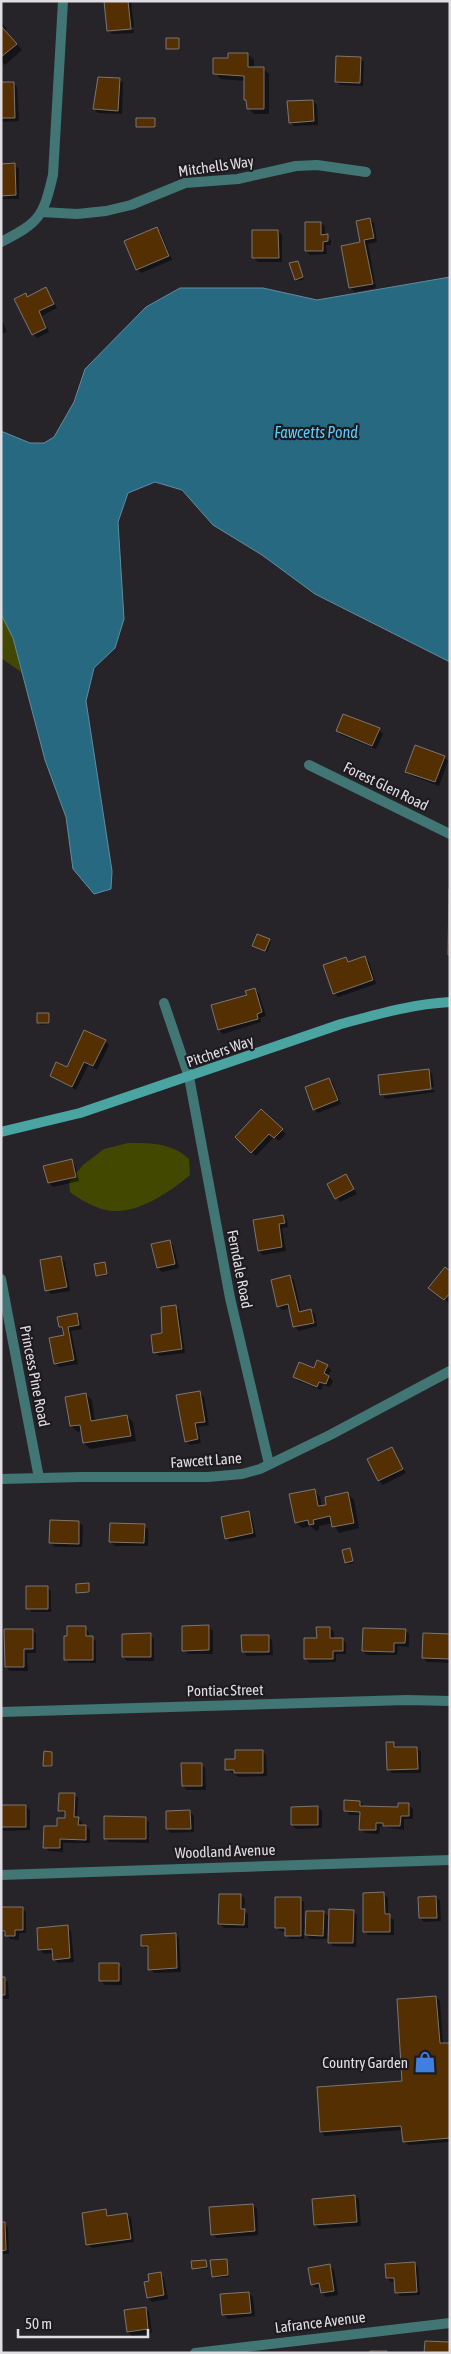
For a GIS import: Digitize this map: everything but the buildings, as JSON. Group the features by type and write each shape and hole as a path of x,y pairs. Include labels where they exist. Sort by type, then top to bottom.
{"main road":[{"name":"Pitchers Way","path":"1,1132 80,1113 378,1014 412,1006 450,1002"}],"street":[{"path":"1,242 26,230 34,223 42,212 53,175 63,1"},
{"name":"Mitchells Way","path":"42,212 77,214 106,211 131,205 185,183 238,180 296,166 317,166 366,172"},
{"name":"Forest Glen Road","path":"309,765 450,834"},
{"path":"164,1003 190,1077"},
{"name":"Ferndale Road","path":"190,1077 230,1298 269,1464"},
{"name":"Princess Pine Road","path":"1,1279 39,1478"},
{"name":"Fawcett Lane","path":"1,1479 229,1476 242,1474 269,1464 330,1435 450,1371"},
{"name":"Pontiac Street","path":"1,1712 406,1700 450,1701"},
{"name":"Woodland Avenue","path":"1,1875 450,1860"},
{"name":"Lafrance Avenue","path":"195,2353 450,2323"}],"green space":[{"path":"1,614 13,638 21,672 1,658"},
{"path":"128,1143 161,1145 176,1150 189,1159 190,1175 156,1199 127,1210 111,1211 98,1208 70,1192 69,1182 83,1165 104,1149"}],"water":[{"name":"Fawcetts Pond","path":"450,277 450,662 315,594 262,555 213,525 182,490 155,482 128,493 118,522 124,619 115,648 94,668 86,701 112,871 111,889 94,894 73,869 66,817 45,760 13,638 1,614 1,431 30,443 44,443 54,437 74,402 85,369 146,307 180,288 263,288 317,300"}],"place":[{"name":"Country Garden","path":"425,2062"}]}
